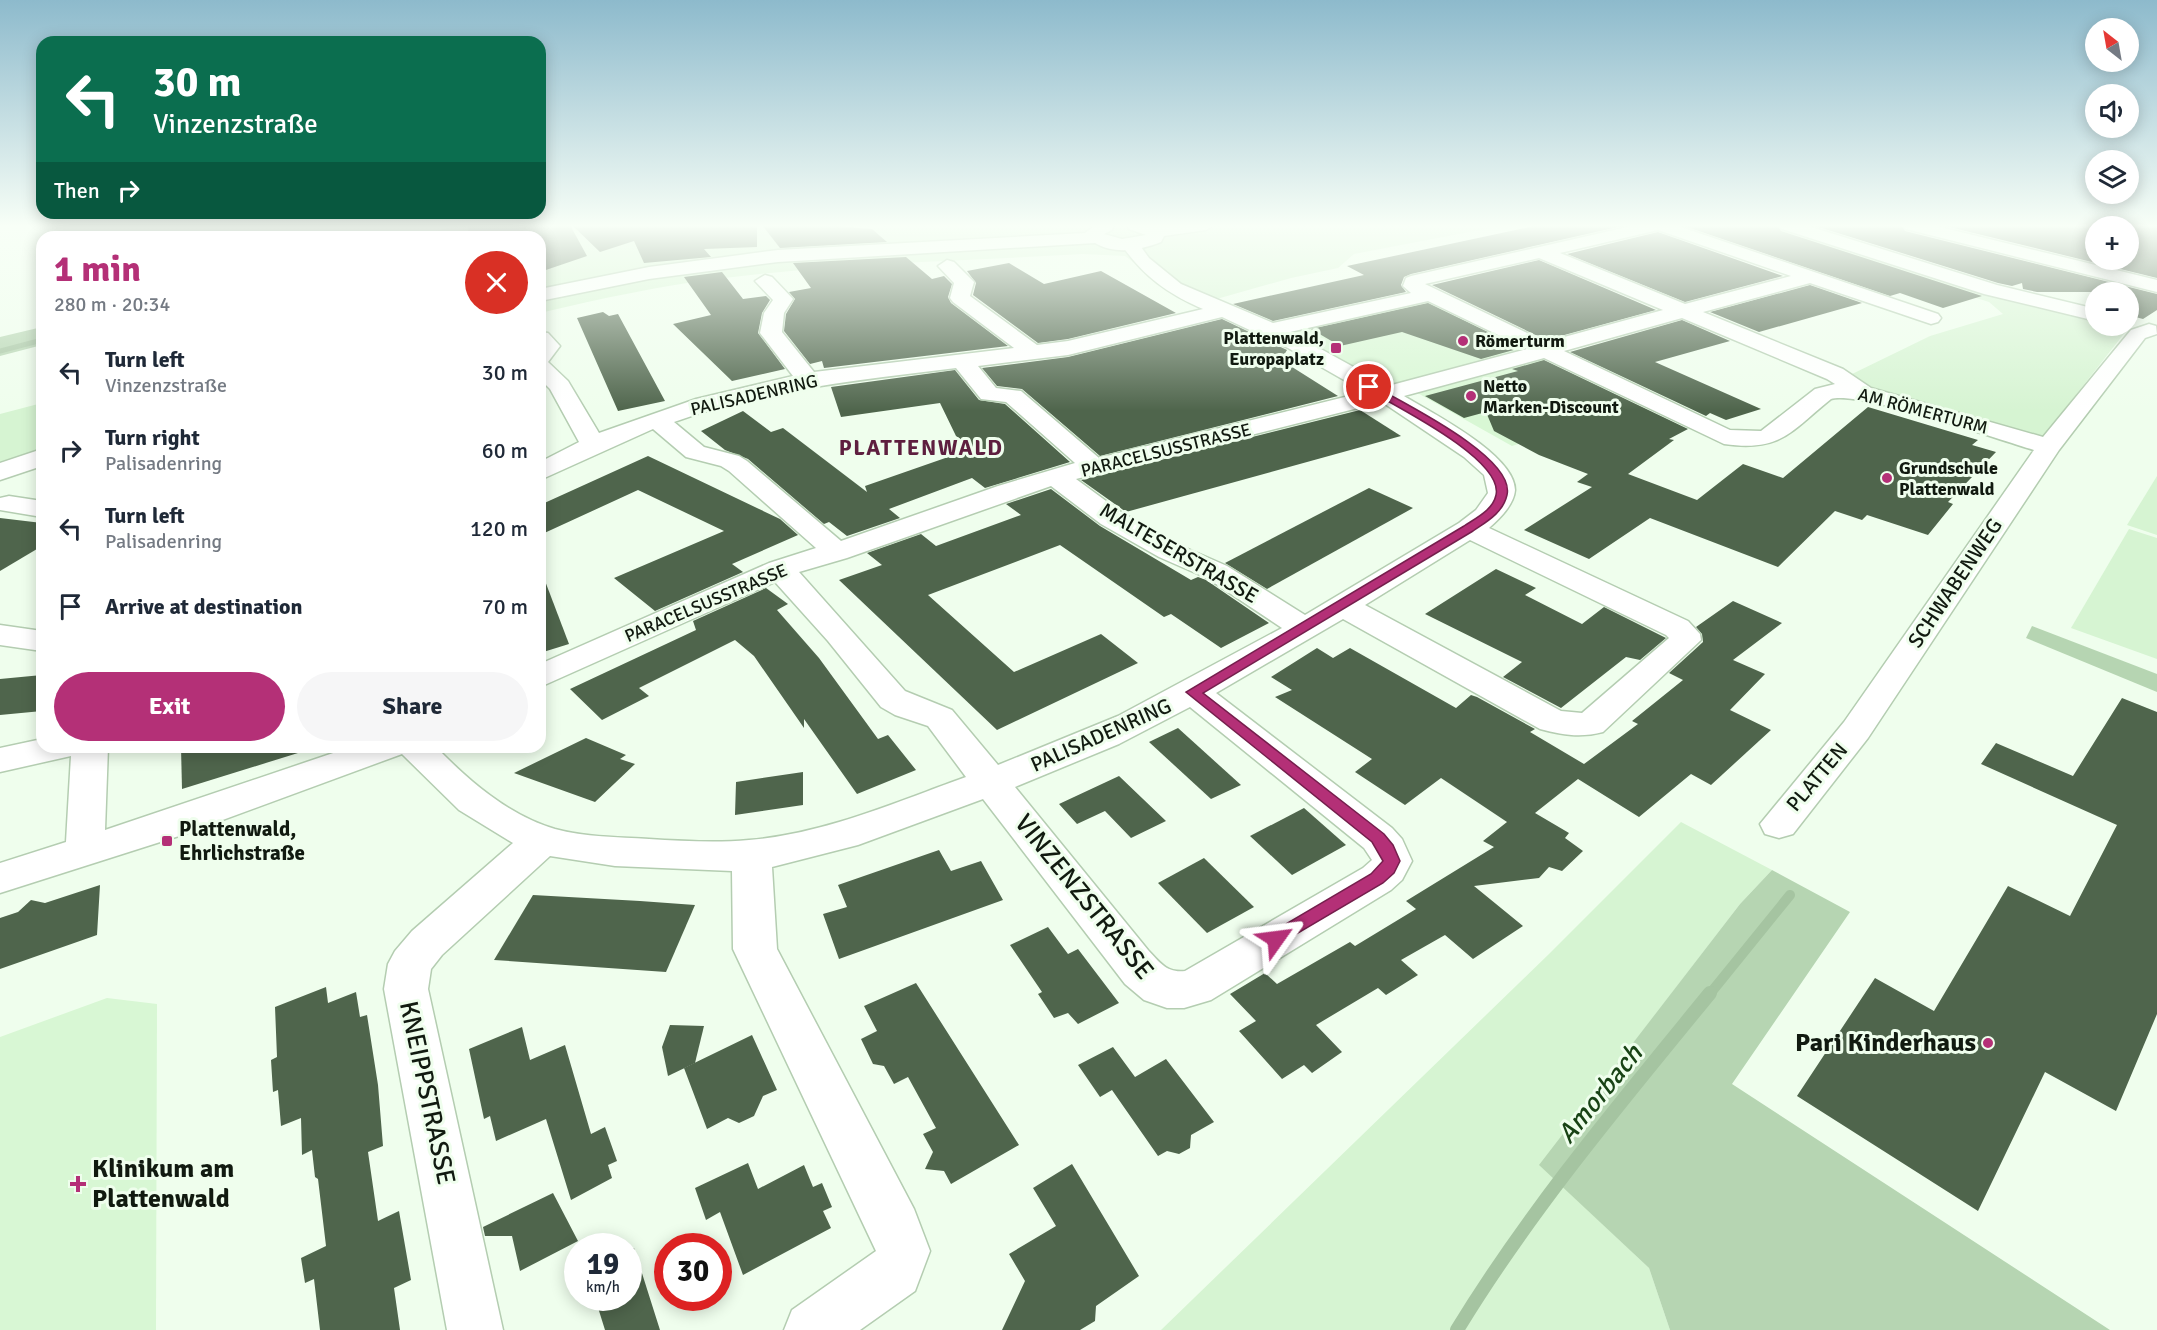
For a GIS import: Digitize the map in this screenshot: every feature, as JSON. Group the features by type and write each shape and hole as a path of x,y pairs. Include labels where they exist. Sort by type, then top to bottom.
{"street":[{"path":"546,294 579,287"},
{"path":"771,287 783,299 774,313 771,333 808,380"},
{"path":"963,287 960,298 1034,353"},
{"name":"PALISADENRING","path":"421,753 453,788 487,813 543,840 610,851 687,856 751,855 823,840 991,782 1118,730 1193,692 1304,628 1487,517 1498,505 1502,494 1502,483 1486,460 1458,440 1271,330 1179,287"},
{"path":"1271,330 1420,290 1417,287"},
{"path":"1625,287 1834,374 1863,393"},
{"name":"PARACELSUSSTRASSE","path":"546,674 779,569 837,552 1055,476 1384,396 1545,351 1562,343 1679,310 1771,287"},
{"path":"1840,287 1931,318"},
{"path":"1982,287 2085,312"},
{"name":"AM RÖMERTURM","path":"1420,290 1712,432 1735,439 1768,437 1822,394 1839,390 1863,393 2049,446"},
{"name":"PALISADENRING","path":"546,469 657,420 738,395 808,380 1034,353 1128,335 1226,310"},
{"name":"SCHWABENWEG","path":"1856,730 2049,446 2145,328"},
{"path":"963,362 989,394 1012,396 1094,467"},
{"path":"546,372 560,386 594,446"},
{"path":"657,420 695,452 730,460 837,552"},
{"path":"0,472 36,459"},
{"name":"MALTESERSTRASSE","path":"1055,476 1111,518 1169,551 1217,572 1304,628"},
{"path":"9,504 36,508"},
{"path":"1341,605 1552,721 1575,725 1591,724 1685,640 1684,634 1677,628 1468,529"},
{"path":"779,569 839,634 893,699 906,707 931,713 940,718 991,782"},
{"path":"0,635 36,640"},
{"name":"VINZENZSTRASSE","path":"991,782 1150,981 1171,991 1195,987 1377,879 1388,869 1392,861 1388,849 1378,838 1193,692"},
{"name":"PLATTEN","path":"1779,824 1856,730"},
{"path":"0,760 36,752"},
{"path":"85,852 90,753"},
{"path":"0,878 85,852 371,753"},
{"name":"KNEIPPSTRASSE","path":"475,1330 406,989 410,964 427,943 543,840"},
{"path":"751,855 756,949 895,1228 903,1251 896,1272 812,1330"}],"shaded area":[{"path":"546,287 660,287 546,312"},
{"path":"1182,287 1259,287 1206,302"},
{"path":"1942,287 1987,287 2085,315 2085,336 2122,336 2042,438 1875,389 1850,375 1930,336 2003,314 1989,302"},
{"path":"1424,300 1628,403 1587,422 1512,446 1414,391 1381,384 1290,334 1295,329"},
{"path":"36,328 36,347 0,356 0,337"},
{"path":"36,405 36,458 0,472 0,414"},
{"path":"2157,476 2157,535 2127,525"},
{"path":"2129,529 2157,538 2157,659 2071,628"},
{"path":"2032,626 2157,674 2157,692 2026,638"},
{"path":"1681,822 1772,870 1740,904 1540,1165 1649,1268 1670,1330 1161,1330 1550,953"},
{"path":"1772,870 1850,912 1732,1084 2110,1330 1670,1330 1649,1268 1539,1165 1740,904"},
{"name":"Klinikum am Plattenwald","path":"107,998 157,1004 156,1330 0,1330 0,1037"}],"building":[{"path":"691,287 734,287 743,299 766,296 770,300 762,313 758,333 785,369 732,381 673,324 711,315"},
{"path":"951,287 948,297 951,303 1008,346 824,368 822,361 810,364 784,331 786,314 795,299 789,292 811,288"},
{"path":"975,287 1130,287 1176,313 1068,339 1038,343 973,295"},
{"path":"1309,287 1402,287 1406,292 1273,321 1233,304"},
{"path":"1436,287 1602,287 1656,310 1546,340"},
{"path":"1648,287 1741,287 1685,302"},
{"path":"1802,287 1816,287 1862,303 1759,332 1710,312"},
{"path":"1864,287 1954,287 1982,296 1943,308 1900,293 1890,296"},
{"path":"2023,287 2085,287 2085,292 2037,292"},
{"path":"2139,290 2157,294 2157,310 2143,319 2139,318"},
{"path":"1428,303 1521,348 1481,359 1402,332 1340,346 1311,329"},
{"path":"603,312 609,316 618,314 665,401 618,411 577,318"},
{"path":"1222,319 1287,350 1281,360 1338,396 1100,456 1022,389 997,386 982,368 1068,357"},
{"path":"1682,320 1730,341 1655,362 1761,409 1726,420 1710,413 1706,416 1570,352"},
{"path":"1544,360 1688,429 1669,439 1674,440 1628,474 1697,500 1743,464 1783,478 1868,407 1978,440 1972,445 1996,452 1948,502 1953,504 1928,535 1867,515 1862,520 1835,511 1778,567 1650,518 1589,559 1524,530 1592,487 1577,482 1588,474 1539,455 1494,431 1486,412 1464,418 1425,396 1518,371 1512,369"},
{"path":"955,370 979,400 1005,404 1070,462 985,488 972,478 889,509 900,518 847,536 829,522 824,524 748,459 725,450 701,431 743,411 771,432 783,428 867,492 865,486 974,448 956,436 940,403 841,417 831,387"},
{"path":"1360,410 1401,436 1126,512 1081,480"},
{"path":"648,456 780,519 798,535 732,564 743,572 655,611 614,578 724,531 638,490 546,532 546,502"},
{"path":"1369,488 1413,508 1267,589 1225,563"},
{"path":"1051,489 1100,526 1191,580 1198,577 1206,580 1269,623 1221,648 1171,614 1164,617 1060,545 928,595 1014,672 1101,634 1138,663 997,730 839,580 882,565 867,553 921,534 936,546 1021,515 1006,504"},
{"path":"0,518 36,522 36,550 0,571"},
{"path":"1496,569 1536,588 1525,595 1582,624 1604,607 1666,638 1640,660 1626,657 1561,708 1503,677 1522,662 1425,614"},
{"path":"546,584 569,644 546,651"},
{"path":"766,588 788,604 777,610 819,658 878,739 888,735 916,770 857,794 804,719 804,728 754,656 735,640 639,688 649,696 602,720 570,689 696,630 693,621"},
{"path":"1733,601 1782,623 1733,660 1765,674 1730,710 1771,730 1711,785 1691,774 1639,817 1578,779 1535,813 1569,833 1565,838 1583,851 1562,871 1549,867 1539,878 1474,886 1523,926 1473,959 1445,935 1401,960 1418,975 1386,995 1378,988 1316,1025 1342,1052 1312,1073 1304,1065 1282,1079 1239,1031 1256,1021 1230,994 1265,973 1277,984 1350,942 1355,946 1416,909 1406,901 1494,847 1483,841 1507,822 1441,778 1405,805 1355,772 1372,759 1275,697 1292,690 1271,677 1317,648 1333,658 1350,648 1456,708 1471,695 1477,697 1535,729 1530,732 1584,764 1638,724 1632,721 1683,680 1669,673 1703,642 1702,634 1696,627"},
{"path":"36,676 36,712 0,715 0,679"},
{"name":"Pari Kinderhaus","path":"2122,698 2157,712 2157,1014 2116,1111 2045,1072 1978,1211 1797,1096 1875,978 1934,1011 2008,886 2070,916 2117,825 1981,764 1996,743 2073,776"},
{"path":"1178,728 1241,785 1211,799 1149,742"},
{"path":"586,738 626,755 620,759 635,764 595,802 514,773"},
{"path":"181,753 298,753 182,789"},
{"path":"803,772 803,805 735,815 736,782"},
{"path":"1119,776 1166,821 1131,838 1105,811 1077,824 1059,804"},
{"path":"1304,808 1346,845 1292,875 1250,836"},
{"path":"939,850 951,871 981,861 1003,900 839,959 823,914 847,907 838,885"},
{"path":"1204,858 1254,907 1207,933 1158,883"},
{"path":"100,885 97,935 0,969 0,918 18,912 31,900 45,903"},
{"path":"533,895 695,905 666,972 494,960"},
{"path":"1048,927 1068,954 1078,949 1119,1003 1078,1024 1068,1013 1054,1018 1038,994 1042,992 1010,945"},
{"path":"916,983 1019,1145 951,1184 944,1171 925,1169 933,1152 923,1134 936,1128 908,1077 894,1084 884,1066 873,1064 861,1039 877,1031 864,1006"},
{"path":"326,987 328,1003 356,992 360,1017 367,1015 378,1085 383,1146 368,1152 378,1221 399,1211 411,1280 394,1288 400,1330 320,1330 314,1279 305,1283 301,1258 326,1246 318,1179 315,1177 312,1150 302,1155 301,1118 281,1126 278,1090 273,1092 271,1060 277,1057 275,1007"},
{"path":"670,1025 704,1026 695,1063 668,1076 662,1047"},
{"path":"522,1027 530,1060 565,1045 591,1134 605,1127 617,1161 608,1165 612,1178 571,1200 546,1119 496,1141 490,1116 484,1119 469,1049"},
{"path":"752,1035 777,1090 763,1096 754,1116 739,1123 728,1118 707,1129 684,1068"},
{"path":"1113,1047 1135,1077 1166,1059 1214,1122 1191,1135 1190,1148 1179,1154 1167,1151 1158,1156 1112,1090 1100,1097 1078,1065"},
{"path":"748,1163 758,1189 804,1165 813,1187 822,1183 832,1207 823,1211 831,1228 743,1275 732,1245 732,1233 728,1233 720,1212 706,1220 695,1188"},
{"path":"1072,1164 1139,1276 1096,1306 1095,1321 1080,1330 1002,1330 1025,1281 1009,1254 1056,1226 1033,1188"},
{"path":"553,1193 574,1233 564,1233 564,1248 520,1271 512,1236 485,1236 483,1227"},
{"path":"642,1273 660,1330 605,1330 599,1311 642,1311"}],"waterway":[{"path":"0,351 36,342"},
{"name":"Amorbach","path":"1709,995 1790,895"},
{"name":"Amorbach","path":"1457,1330 1546,1199 1710,993"}],"place":[{"name":"Römerturm","path":"1463,341"},
{"name":"Plattenwald, Europaplatz","path":"1336,348"},
{"name":"Netto Marken-Discount","path":"1471,396"},
{"name":"Grundschule Plattenwald","path":"1887,478"},
{"name":"Plattenwald, Ehrlichstraße","path":"167,841"},
{"name":"Pari Kinderhaus","path":"1988,1043"},
{"name":"Klinikum am Plattenwald","path":"78,1184"}],"district":[{"name":"PLATTENWALD","path":"921,447"}],"route":[{"path":"1276,939 1377,879 1388,869 1392,861 1388,849 1378,838 1193,692 1487,517 1498,505 1502,494 1502,483 1486,460 1458,440 1369,387"}]}
